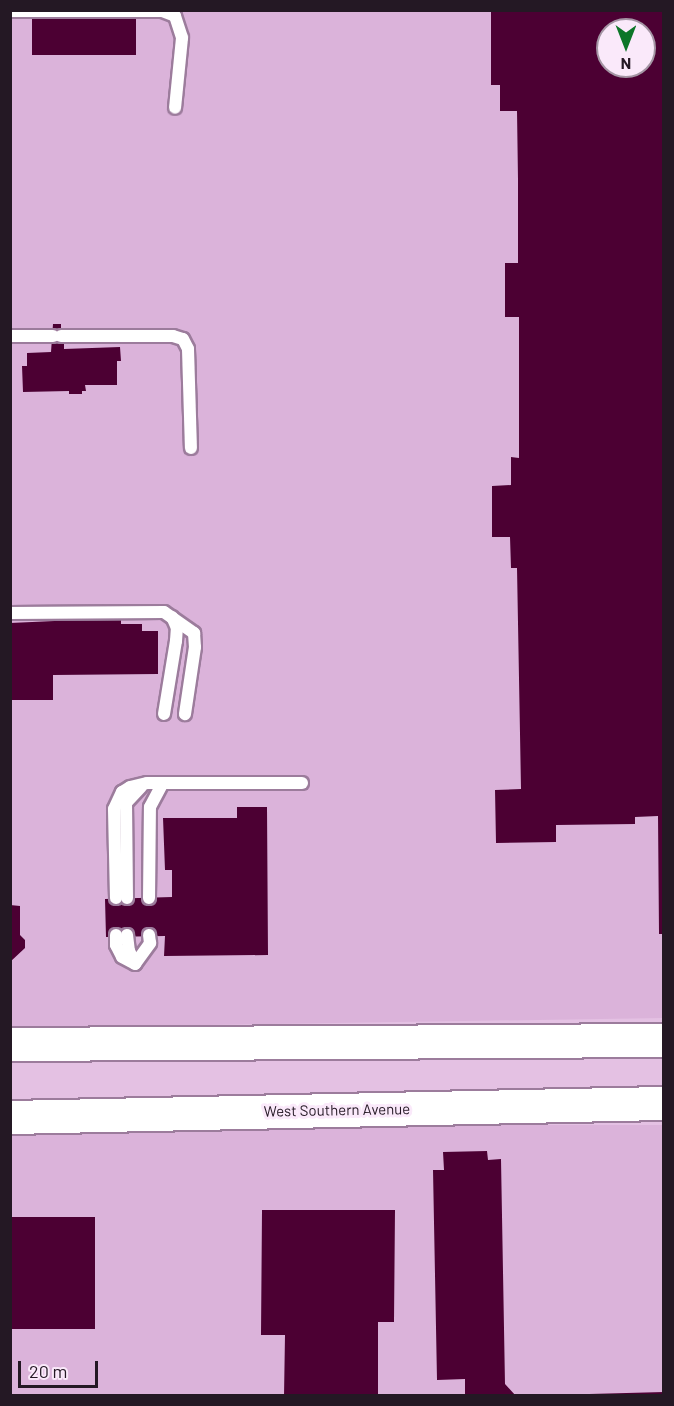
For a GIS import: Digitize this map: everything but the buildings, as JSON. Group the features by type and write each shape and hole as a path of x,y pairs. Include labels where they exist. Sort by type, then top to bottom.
{"main road":[{"path":"10,1044 663,1040"},
{"name":"West Southern Avenue","path":"10,1116 663,1103"}],"lane":[{"path":"10,11 162,11 174,16 182,38 175,108"},
{"path":"10,336 173,336 183,339 188,349 190,448"},
{"path":"10,613 156,611 171,617 194,633 195,647 184,714"},
{"path":"164,714 177,628 171,617"},
{"path":"122,898 114,809 122,792 130,787 147,783 302,783"},
{"path":"149,898 150,807 163,783"},
{"path":"122,935 116,945 122,957 135,964 150,943 149,935"}],"shaded area":[{"path":"10,11 663,11 663,1018 11,1028"},
{"path":"10,1125 663,1125 663,1395 10,1395"}]}
